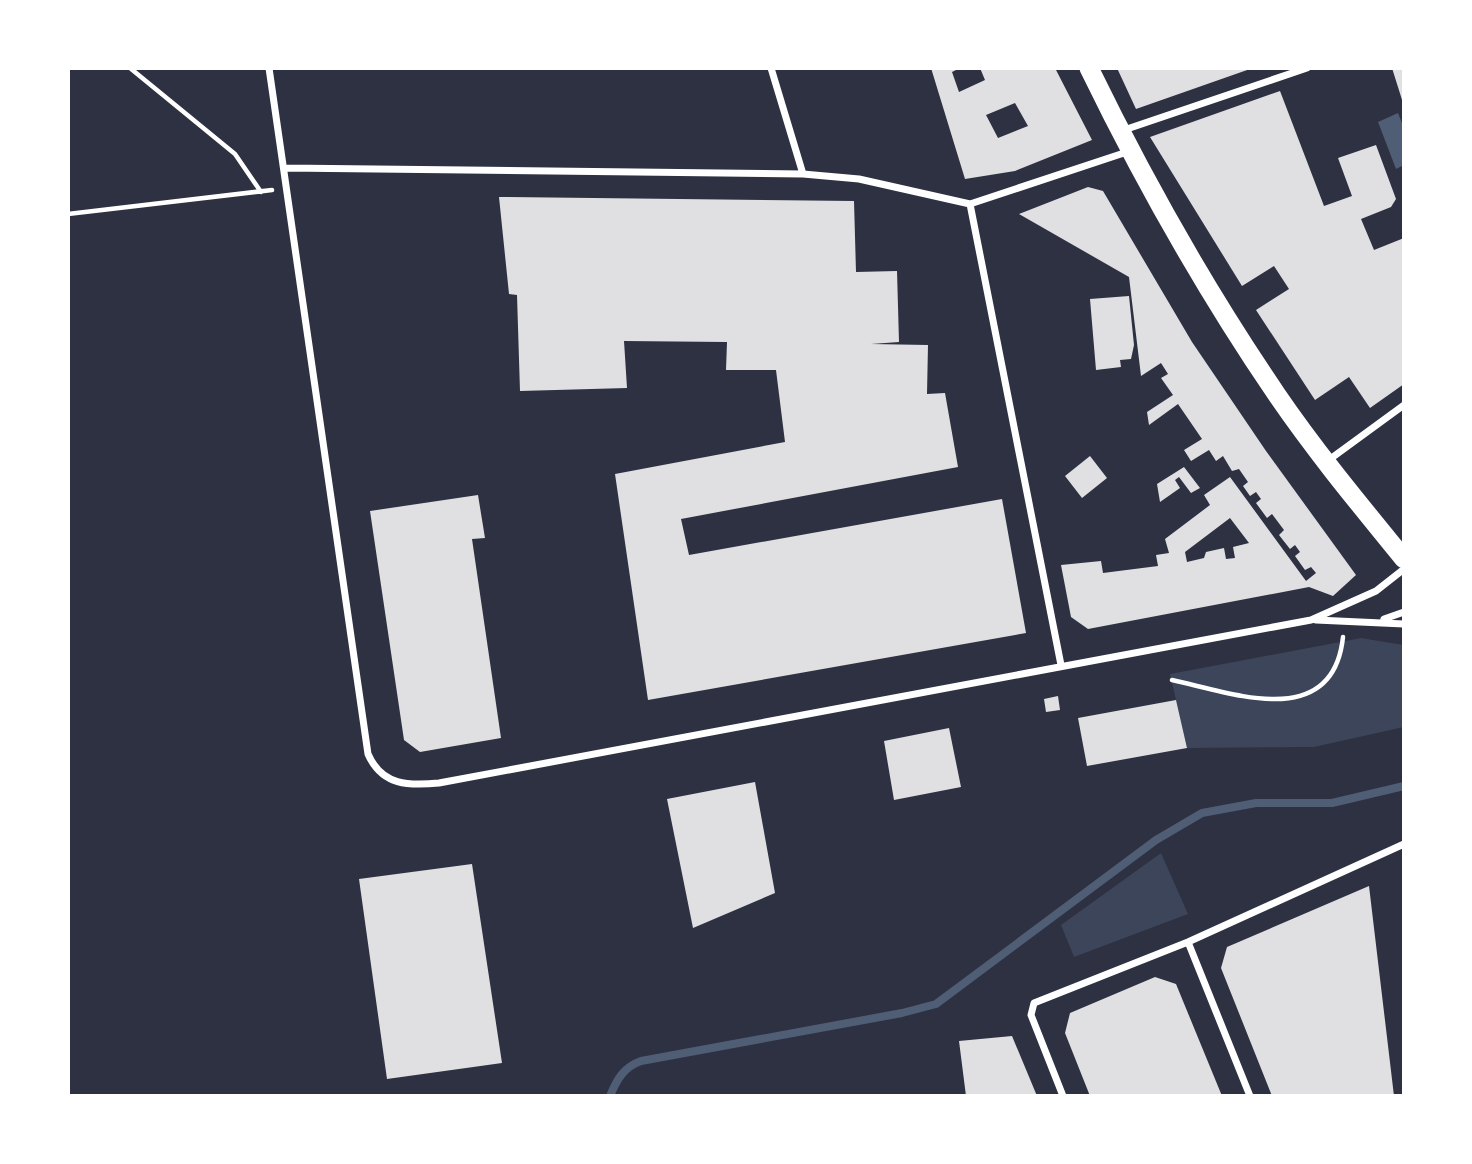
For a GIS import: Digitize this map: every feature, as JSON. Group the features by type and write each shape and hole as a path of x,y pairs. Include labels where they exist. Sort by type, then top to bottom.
{"highway":[{"path":"1088,68 1130,151 1193,263 1277,394 1325,462 1404,559"}],"street":[{"path":"269,68 369,754 373,766 383,776 414,786 439,783 1311,620 1335,612 1376,591 1404,569"},
{"path":"771,68 803,174"},
{"path":"1273,68 1276,78"},
{"path":"1120,132 1307,68"},
{"path":"285,168 803,174 859,179 970,204 1130,151"},
{"path":"970,204 1061,665"},
{"path":"1325,462 1404,405"},
{"path":"1377,621 1404,612"},
{"path":"1311,620 1404,624"},
{"path":"1063,1096 1031,1015 1034,1003 1188,942 1404,844"},
{"path":"1188,942 1250,1096"}],"path":[{"path":"130,68 235,154 261,192"},
{"path":"68,214 287,187"},
{"path":"1172,680 1256,698 1292,700 1311,693 1324,683 1338,656 1344,622"}],"shaded area":[{"path":"1398,113 1404,128 1404,165 1396,169 1378,122"},
{"path":"1361,638 1404,645 1404,727 1314,747 1187,748 1170,674"},
{"path":"1161,853 1188,914 1074,957 1061,925"}],"building":[{"path":"931,68 960,68 952,72 959,92 985,80 980,68 1055,68 1092,140 1015,171 965,179","holes":["1015,103 1028,126 998,138 986,115"]},
{"path":"1117,68 1250,68 1250,69 1136,109"},
{"path":"1392,68 1404,68 1404,103 1403,103"},
{"path":"1280,91 1324,206 1352,196 1338,158 1376,145 1396,199 1391,207 1361,219 1374,250 1404,238 1404,384 1370,408 1349,377 1315,400 1256,310 1289,289 1274,266 1242,286 1150,137"},
{"path":"1088,187 1103,191 1192,342 1266,451 1356,575 1333,596 1309,587 1088,629 1071,617 1061,565 1101,561 1103,573 1158,566 1156,555 1169,553 1165,539 1210,505 1204,495 1230,477 1306,581 1316,573 1311,567 1305,570 1295,556 1300,552 1295,545 1290,549 1279,535 1284,530 1272,514 1267,518 1256,503 1261,499 1256,492 1250,496 1243,486 1248,482 1239,469 1232,471 1223,456 1216,461 1209,450 1191,461 1184,450 1202,439 1178,404 1149,425 1147,412 1173,395 1161,378 1168,374 1161,363 1141,376 1129,277 1019,214","holes":["1230,518 1249,543 1233,547 1235,558 1226,559 1224,548 1206,552 1204,558 1187,562 1185,552"]},
{"path":"499,197 854,201 856,272 897,271 899,342 871,344 928,345 927,394 945,393 958,467 681,519 689,555 1002,499 1026,633 648,700 615,474 785,442 776,370 726,370 727,342 624,341 627,388 520,391 517,295 509,294"},
{"path":"1129,296 1134,345 1131,359 1120,360 1121,367 1096,370 1090,299"},
{"path":"1090,456 1107,478 1082,498 1065,476"},
{"path":"1184,467 1200,488 1191,493 1179,477 1175,480 1180,488 1160,502 1157,484"},
{"path":"478,495 485,538 472,539 501,738 420,752 404,740 370,511"},
{"path":"1058,696 1060,710 1046,712 1044,699"},
{"path":"1176,700 1187,748 1087,766 1078,718"},
{"path":"949,728 961,787 894,800 884,741"},
{"path":"755,782 775,893 693,928 667,799"},
{"path":"472,864 502,1063 387,1079 359,879"},
{"path":"1369,886 1394,1096 1272,1096 1221,968 1227,947"},
{"path":"1155,977 1176,984 1222,1096 1090,1096 1065,1033 1070,1013"},
{"path":"1012,1036 1037,1096 966,1096 959,1041"}],"waterway":[{"path":"610,1096 622,1074 641,1061 902,1013 936,1004 1156,840 1202,813 1256,803 1332,803 1404,786"}]}
